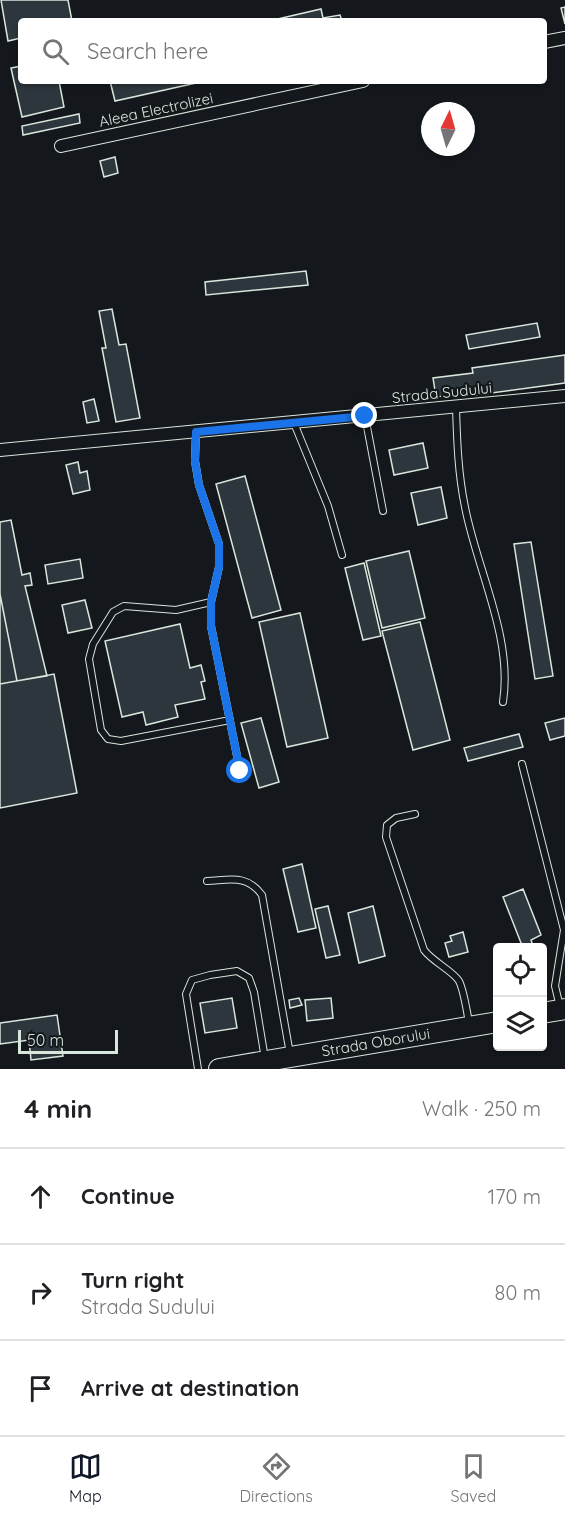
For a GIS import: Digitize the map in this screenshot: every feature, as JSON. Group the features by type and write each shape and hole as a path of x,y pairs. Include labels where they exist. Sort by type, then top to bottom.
{"main road":[{"name":"Strada Oborului","path":"219,1069 493,1023"}],"street":[{"path":"547,41 565,38"},
{"name":"Aleea Electrolizei","path":"61,146 349,84"},
{"name":"Strada Sudului","path":"0,450 565,396"}],"lane":[{"path":"456,407 457,460 465,508 504,654 506,682 503,702"},
{"path":"365,416 383,510"},
{"path":"294,423 328,506 342,555"},
{"path":"196,432 195,461 199,485 219,544 219,567 211,602 211,626 240,771"},
{"path":"211,602 176,610 124,606 113,612 93,644 89,659 100,730 108,739 121,741 230,720"},
{"path":"522,764 564,930 555,986 556,1011"},
{"path":"416,814 396,818 387,825 386,837 424,950 432,960 459,982 470,1027"},
{"path":"207,881 240,879 255,884 262,895 290,1057"},
{"path":"198,1069 186,994 192,980 237,971 249,978 254,992 265,1061"}],"building":[{"path":"1,0 68,0 71,18 18,18 18,39 8,41"},
{"path":"565,7 565,24 561,8"},
{"path":"321,9 323,18 282,18"},
{"path":"340,15 341,18 323,18"},
{"path":"18,67 18,84 60,84 64,107 22,117 11,68"},
{"path":"111,84 192,84 115,101"},
{"path":"79,114 80,123 23,135 22,126"},
{"path":"115,157 118,173 104,177 100,161"},
{"path":"306,271 308,285 206,295 205,282"},
{"path":"112,309 119,345 126,344 140,418 116,422 102,348 106,348 99,311"},
{"path":"537,323 540,337 469,349 466,335"},
{"path":"565,355 565,383 476,395 475,392 436,397 433,378 473,373 472,368"},
{"path":"94,399 99,421 87,423 83,402"},
{"path":"423,443 428,468 394,475 389,450"},
{"path":"78,462 80,473 87,471 90,490 73,494 66,465"},
{"path":"245,476 281,610 252,618 216,484"},
{"path":"441,487 447,518 418,525 411,493"},
{"path":"11,520 22,575 30,573 32,585 25,586 47,676 17,681 0,594 0,522"},
{"path":"531,542 553,676 535,679 514,544"},
{"path":"409,551 425,618 382,628 366,561"},
{"path":"80,559 83,578 48,584 45,565"},
{"path":"364,563 381,636 363,640 345,568"},
{"path":"0,594 17,681 0,684"},
{"path":"85,600 92,628 68,633 62,605"},
{"path":"300,613 328,738 287,747 259,622"},
{"path":"420,622 450,740 413,750 382,631"},
{"path":"180,624 190,668 201,665 205,681 201,682 205,699 175,705 178,717 146,725 143,712 122,717 105,641"},
{"path":"54,674 77,793 0,808 0,684"},
{"path":"261,718 279,782 259,788 241,723"},
{"path":"565,718 565,736 550,740 545,723"},
{"path":"519,734 523,747 468,761 464,748"},
{"path":"302,864 316,928 298,932 283,869"},
{"path":"523,889 541,935 531,940 532,943 521,943 503,897"},
{"path":"328,906 340,955 326,958 315,909"},
{"path":"373,906 385,956 359,963 348,913"},
{"path":"463,932 468,952 449,957 445,943 452,941 450,936"},
{"path":"232,998 237,1028 205,1033 200,1003"},
{"path":"299,998 302,1005 290,1008 289,1000"},
{"path":"331,998 333,1018 307,1021 305,1000"},
{"path":"57,1015 63,1056 31,1060 29,1040 0,1044 0,1023"}],"route":[{"path":"240,771 211,626 211,602 219,567 219,544 199,485 195,461 196,432 365,416"}]}
